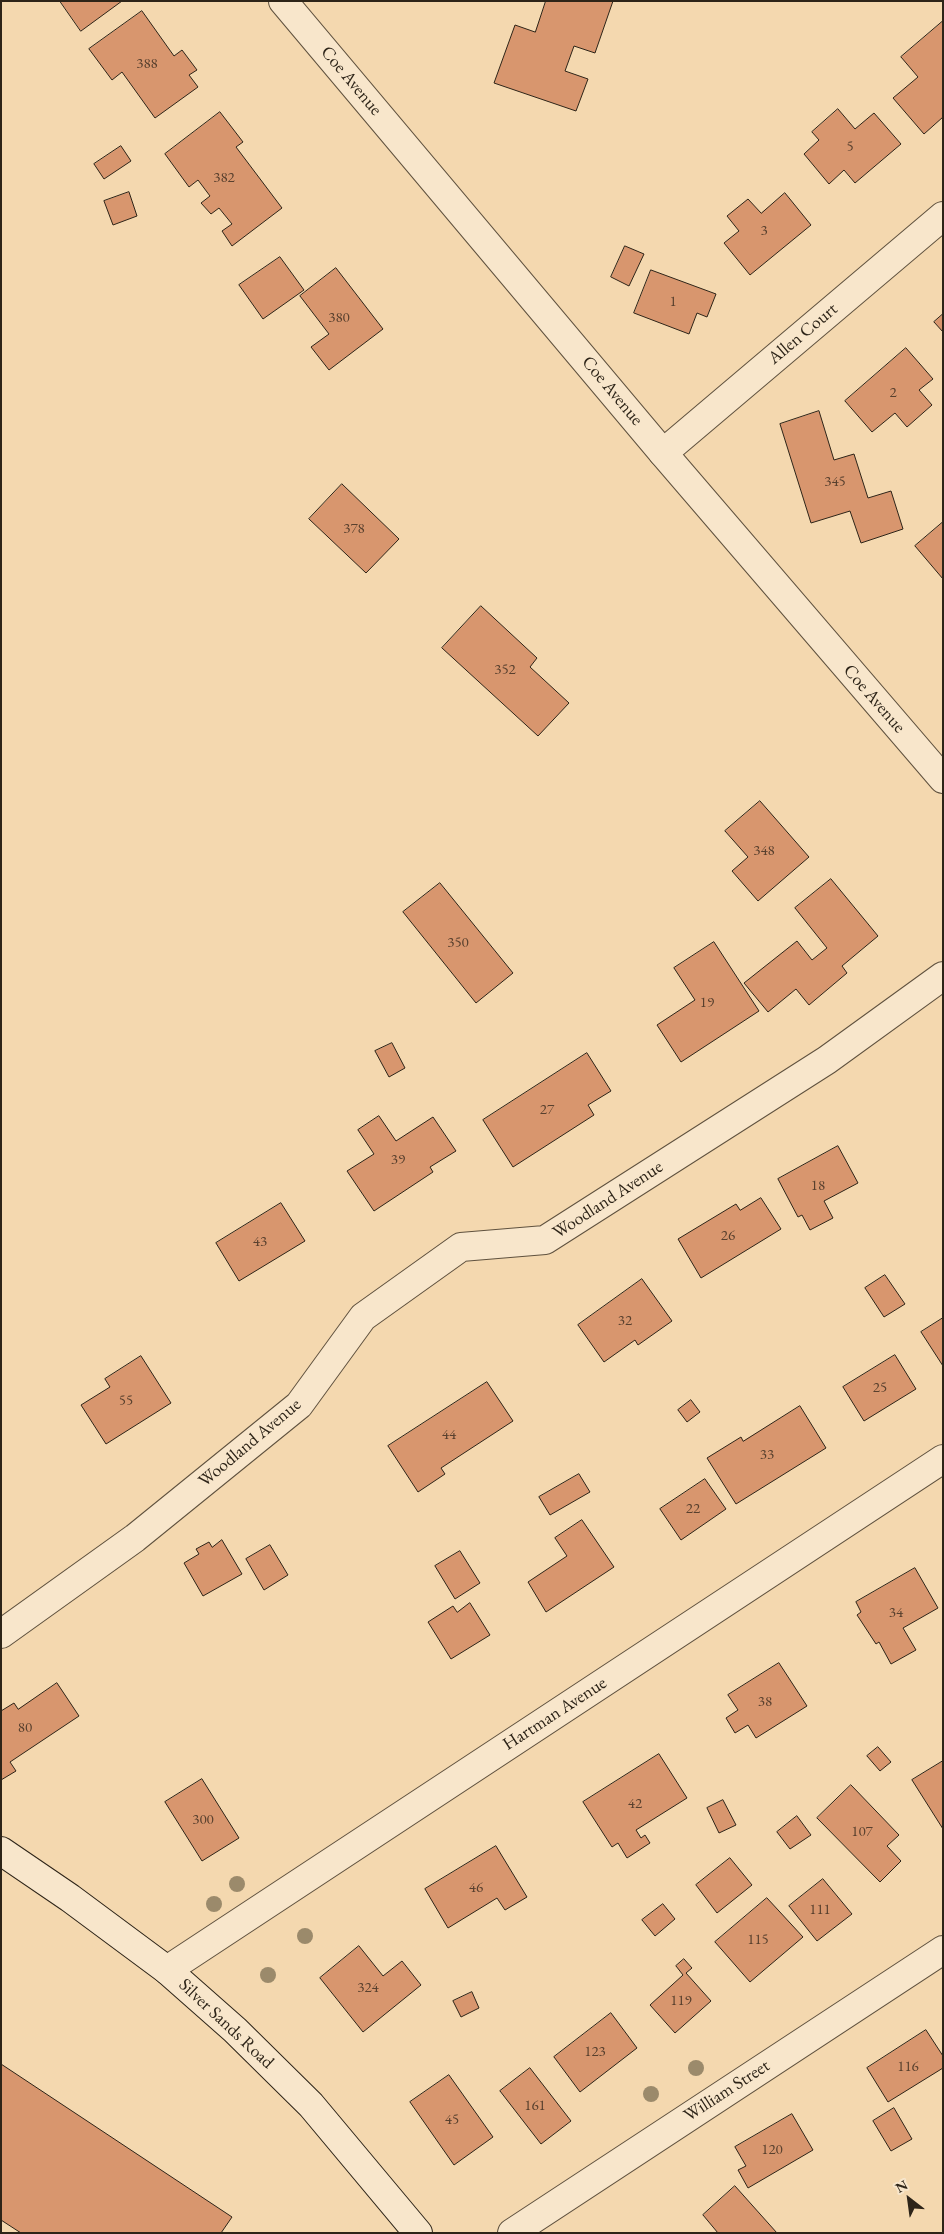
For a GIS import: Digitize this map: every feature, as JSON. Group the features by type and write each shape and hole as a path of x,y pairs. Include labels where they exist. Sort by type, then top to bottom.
{"street":[{"name":"Coe Avenue","path":"283,1 663,452 943,779"},
{"name":"Allen Court","path":"663,452 943,216"},
{"name":"Woodland Avenue","path":"1,1634 135,1538 300,1405 363,1317 461,1247 545,1240 827,1060 943,976"},
{"name":"Hartman Avenue","path":"167,1970 943,1459"},
{"name":"Silver Sands Road","path":"1,1851 70,1898 167,1970 235,2030 312,2105 418,2233"},
{"name":"William Street","path":"512,2233 943,1950"}],"building":[{"path":"60,1 122,1 81,31"},
{"path":"546,1 613,1 595,53 574,46 565,71 588,79 576,111 494,83 515,25 535,32"},
{"path":"142,11 174,56 182,50 197,70 189,75 198,87 155,118 122,72 112,80 89,49"},
{"path":"943,21 943,117 924,134 893,98 918,77 901,57"},
{"path":"838,109 855,129 874,113 901,144 855,183 844,170 829,184 804,154 819,140 812,132"},
{"path":"220,112 243,142 236,147 282,208 232,246 222,231 232,224 219,208 211,214 201,203 210,196 198,180 189,187 165,154"},
{"path":"121,146 131,161 104,179 94,164"},
{"path":"129,192 137,216 113,225 104,201"},
{"path":"785,193 811,225 750,275 724,243 739,231 727,216 748,199 761,213"},
{"path":"625,246 644,254 629,286 611,277"},
{"path":"280,257 304,290 263,319 239,285"},
{"path":"336,268 383,329 329,370 311,347 329,334 300,296"},
{"path":"651,270 716,294 707,317 697,313 689,334 634,313"},
{"path":"943,314 943,332 934,322"},
{"path":"906,348 933,379 919,390 932,405 907,427 895,413 872,432 845,401"},
{"path":"819,411 834,460 854,454 868,498 891,491 903,529 861,543 850,511 811,523 780,424"},
{"path":"342,484 399,539 366,573 309,519"},
{"path":"943,522 943,579 915,546"},
{"path":"481,606 537,658 530,667 569,703 538,736 442,648"},
{"path":"760,801 809,857 758,901 732,871 748,857 725,831"},
{"path":"831,879 878,936 842,966 847,973 809,1005 796,989 768,1012 744,983 797,941 812,960 827,948 795,908"},
{"path":"440,883 513,973 476,1003 403,912"},
{"path":"714,942 759,1011 681,1062 657,1025 695,1000 674,968"},
{"path":"392,1043 405,1068 389,1077 375,1051"},
{"path":"587,1053 611,1091 588,1105 594,1115 513,1167 483,1120"},
{"path":"379,1116 396,1141 433,1117 456,1151 430,1167 433,1172 374,1211 347,1171 374,1154 358,1130"},
{"path":"838,1146 858,1183 824,1201 833,1218 810,1230 802,1215 798,1217 778,1179"},
{"path":"761,1198 781,1229 701,1278 678,1239 736,1204 740,1210"},
{"path":"281,1203 305,1241 239,1281 216,1243"},
{"path":"885,1275 905,1304 884,1317 865,1288"},
{"path":"642,1279 672,1321 638,1345 635,1340 604,1362 578,1325"},
{"path":"943,1318 943,1366 921,1332"},
{"path":"895,1355 916,1389 864,1421 843,1387"},
{"path":"141,1356 171,1403 106,1444 81,1405 110,1387 105,1379"},
{"path":"487,1382 513,1421 441,1468 445,1474 418,1492 388,1446"},
{"path":"691,1400 700,1412 687,1422 678,1410"},
{"path":"800,1406 826,1448 736,1504 707,1458 741,1437 743,1441"},
{"path":"579,1474 590,1492 550,1515 539,1497"},
{"path":"705,1479 726,1509 681,1540 660,1509"},
{"path":"582,1520 614,1567 546,1612 528,1582 567,1556 555,1538"},
{"path":"222,1540 242,1574 203,1596 184,1563 199,1554 196,1549 209,1542 212,1547"},
{"path":"270,1545 288,1575 264,1590 246,1559"},
{"path":"460,1551 480,1583 455,1599 435,1566"},
{"path":"915,1568 938,1608 903,1628 916,1650 891,1664 879,1642 876,1644 857,1615 861,1612 856,1602"},
{"path":"470,1603 490,1635 451,1659 428,1622 453,1606 457,1612"},
{"path":"779,1663 807,1706 756,1738 748,1725 735,1733 726,1718 738,1710 728,1695"},
{"path":"57,1683 79,1716 10,1762 16,1771 1,1780 1,1711 14,1703 18,1709"},
{"path":"878,1747 891,1762 880,1771 867,1756"},
{"path":"659,1754 687,1798 636,1830 641,1838 645,1835 650,1843 627,1858 618,1843 612,1847 583,1802"},
{"path":"943,1761 943,1829 912,1780"},
{"path":"202,1779 239,1838 202,1861 165,1802"},
{"path":"851,1785 899,1835 887,1846 901,1861 880,1882 817,1818"},
{"path":"723,1800 736,1825 719,1833 707,1808"},
{"path":"797,1816 811,1835 790,1849 777,1832"},
{"path":"496,1846 527,1897 505,1910 497,1898 448,1928 425,1889"},
{"path":"730,1858 752,1885 717,1913 696,1885"},
{"path":"823,1879 852,1914 817,1941 789,1906"},
{"path":"767,1898 803,1937 750,1982 715,1942"},
{"path":"663,1904 675,1919 655,1936 642,1920"},
{"path":"359,1946 383,1976 402,1961 421,1985 363,2032 320,1978"},
{"path":"684,1959 692,1968 686,1973 711,2001 675,2033 650,2005 683,1975 676,1966"},
{"path":"472,1992 479,2008 461,2017 453,2001"},
{"path":"611,2013 637,2048 580,2092 554,2057"},
{"path":"926,2030 943,2056 943,2068 888,2102 867,2068"},
{"path":"1,2064 232,2217 221,2233 21,2233 1,2220"},
{"path":"530,2068 571,2121 541,2144 500,2091"},
{"path":"449,2075 493,2137 454,2165 410,2102"},
{"path":"894,2108 912,2139 891,2151 873,2121"},
{"path":"792,2114 813,2150 748,2188 738,2170 746,2166 735,2147"},
{"path":"735,2186 777,2233 718,2233 703,2215"}]}
